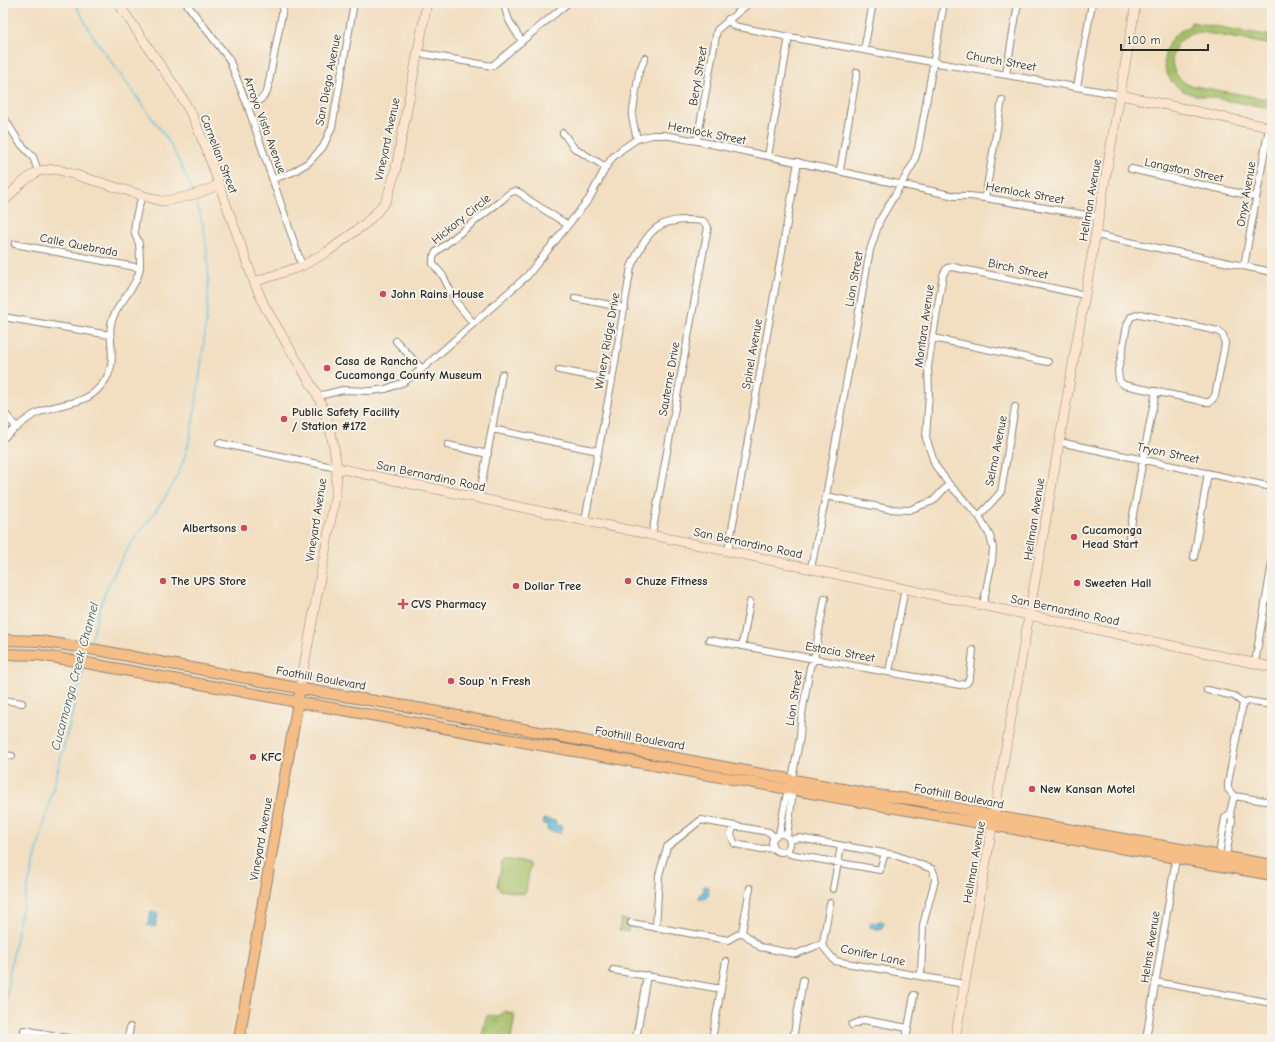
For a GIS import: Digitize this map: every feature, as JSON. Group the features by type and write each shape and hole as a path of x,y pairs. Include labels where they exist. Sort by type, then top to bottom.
{"main road":[{"name":"Foothill Boulevard","path":"3,640 40,641 97,650 300,688 423,709 875,795 917,800 994,816 1272,865"},
{"name":"Foothill Boulevard","path":"3,654 39,655 95,664 298,702 1272,875"},
{"name":"Vineyard Avenue","path":"239,1039 300,688"}],"street":[{"name":"Carnelian Street","path":"118,3 178,91 193,117 206,148 254,282"},
{"name":"Arroyo Vista Avenue","path":"186,3 229,59 248,108 302,266"},
{"path":"248,108 261,99 267,92 284,3"},
{"name":"San Diego Avenue","path":"273,180 294,172 309,162 323,147 332,127 354,3"},
{"name":"Vineyard Avenue","path":"300,688 328,534 333,516 337,468 330,424 318,396 265,307 254,282 302,266 327,252 365,224 386,201 395,173 427,3"},
{"path":"505,3 505,11 512,26 522,41"},
{"path":"418,53 492,66 568,3"},
{"name":"Beryl Street","path":"697,141 717,30 749,3"},
{"path":"864,50 873,3"},
{"name":"Lion Street","path":"811,568 826,496 870,250 880,220 913,164 918,149 944,3"},
{"path":"1006,74 1018,3"},
{"path":"1077,87 1092,3"},
{"name":"Hellman Avenue","path":"955,1039 1136,3"},
{"name":"Church Street","path":"728,20 734,26 789,37 1121,95 1270,127"},
{"path":"768,156 789,37"},
{"path":"637,139 632,117 639,72 645,58"},
{"path":"840,170 857,72"},
{"path":"985,198 1002,100"},
{"path":"3,116 19,142 33,157 38,171"},
{"name":"Onyx Avenue","path":"1244,266 1270,127"},
{"path":"563,134 574,148 606,167"},
{"name":"Hemlock Street","path":"318,396 338,390 371,391 386,389 404,382 422,370 527,276 589,199 612,158 637,139 664,135 840,170 955,196 985,198 1099,217"},
{"name":"Spinel Avenue","path":"728,551 798,162"},
{"name":"Langston Street","path":"1131,169 1256,197"},
{"path":"3,203 20,184 38,171 56,170 161,201 174,201 206,191 218,185"},
{"name":"Hickory Circle","path":"473,323 456,302 443,276 434,264 433,258 436,252 503,200 509,193 515,191 521,193 526,198 568,225"},
{"path":"3,438 36,413 52,406 83,400 95,392 104,382 112,368 110,335 111,321 132,287 140,268 139,244 135,235 135,222 142,195"},
{"name":"Winery Ridge Drive","path":"585,520 612,380 631,267 648,236 661,224 676,220 703,221 708,227"},
{"name":"Sauterne Drive","path":"652,534 708,227"},
{"path":"1096,235 1272,272"},
{"name":"Calle Quebrada","path":"15,244 140,268"},
{"name":"Birch Street","path":"947,268 953,267 1085,295"},
{"name":"Montara Avenue","path":"947,268 943,275 928,366 930,393 926,438 934,465 949,484 980,516 990,536 993,548 992,561 983,605"},
{"path":"575,298 625,308"},
{"path":"1140,314 1218,331 1223,335 1225,344 1215,396 1210,402 1156,391 1124,385 1119,380 1118,370 1127,325 1131,317 1140,314"},
{"path":"3,317 110,335"},
{"path":"933,338 1048,362"},
{"path":"396,340 422,370"},
{"path":"559,370 612,380"},
{"path":"479,498 502,374"},
{"path":"1128,543 1142,459 1156,391"},
{"name":"Selma Avenue","path":"980,516 1001,492 1015,407"},
{"path":"3,411 17,428"},
{"path":"492,429 598,451"},
{"name":"Tryon Street","path":"1059,442 1272,487"},
{"name":"San Bernardino Road","path":"220,443 1030,614 1272,667"},
{"path":"448,445 488,454"},
{"path":"1194,557 1208,473"},
{"path":"826,496 888,509 909,510 933,501 949,484"},
{"path":"1254,663 1272,563"},
{"path":"889,672 905,588"},
{"name":"Lion Street","path":"790,789 800,737 801,720 810,667 814,659 825,598"},
{"path":"742,646 750,602"},
{"name":"Estacia Street","path":"709,640 960,685 967,683 970,677 973,650"},
{"path":"1207,690 1234,696 1243,703"},
{"path":"3,700 22,703"},
{"path":"1243,703 1248,701 1272,705"},
{"path":"1243,703 1228,789 1234,796 1272,802"},
{"path":"3,755 12,756"},
{"path":"773,848 772,842 776,835 790,789"},
{"path":"733,826 731,836 735,844 762,849 773,848 780,853 787,850 790,846 788,838 792,799 790,789"},
{"path":"1222,856 1231,830 1232,821 1230,813 1234,796"},
{"path":"1222,856 1225,818 1230,813"},
{"path":"656,928 659,875 667,847 701,820 769,832 776,835 782,834 788,838 799,838 885,852 902,856 934,871 935,880 923,925 921,976"},
{"path":"1224,828 1231,830"},
{"path":"833,889 841,846"},
{"path":"787,850 790,854 880,870 885,852"},
{"name":"Helms Avenue","path":"1146,1039 1176,858"},
{"path":"631,923 728,940 742,932 750,888"},
{"path":"742,932 760,947 796,954 822,944 830,903"},
{"name":"Conifer Lane","path":"822,944 836,961 964,984"},
{"path":"712,1039 726,961"},
{"path":"613,970 721,989"},
{"path":"636,1039 647,975"},
{"path":"793,1039 803,980"},
{"path":"1156,982 1272,1003"},
{"path":"906,1039 914,995"},
{"path":"852,1025 864,1020 908,1028"},
{"path":"128,1039 130,1027"},
{"path":"24,1039 24,1030 73,1039"}],"green space":[{"path":"1191,22 1272,36 1272,45 1201,32 1190,35 1176,46 1172,63 1180,79 1189,85 1272,100 1272,108 1193,95 1177,87 1173,83 1166,70 1164,59 1166,49 1177,33 1190,26"},
{"path":"505,859 528,863 530,866 526,892 523,894 500,890 497,886 502,862"},
{"path":"621,919 630,921 628,932 619,931"},
{"path":"504,1011 515,1015 511,1039 481,1039 486,1017 488,1015 500,1017"}],"water":[{"path":"544,819 556,821 555,825 562,826 560,833 547,830 548,825 543,824"},
{"path":"704,886 709,887 708,896 704,899 699,899 700,894 703,893"},
{"path":"151,912 158,914 155,927 147,925 149,923"},
{"path":"879,921 884,922 882,928 877,929 870,927 871,922 877,923"}],"waterway":[{"name":"Cucamonga Creek Channel","path":"75,3 92,35 168,140 192,190"},
{"name":"Cucamonga Creek Channel","path":"90,646 102,600 112,578 127,550 170,489 185,456 188,444 205,335 208,289 206,243 202,220 195,198"},
{"name":"Cucamonga Creek Channel","path":"3,1023 10,971 19,922 84,667"}],"place":[{"name":"John Rains House","path":"383,294"},
{"name":"Casa de Rancho Cucamonga County Museum","path":"327,368"},
{"name":"Public Safety Facility / Station #172","path":"284,419"},
{"name":"Albertsons","path":"244,528"},
{"name":"Cucamonga Head Start","path":"1074,537"},
{"name":"The UPS Store","path":"163,581"},
{"name":"Chuze Fitness","path":"628,581"},
{"name":"Sweeten Hall","path":"1077,583"},
{"name":"Dollar Tree","path":"516,586"},
{"name":"CVS Pharmacy","path":"403,604"},
{"name":"Soup 'n Fresh","path":"451,681"},
{"name":"KFC","path":"253,757"},
{"name":"New Kansan Motel","path":"1032,789"}]}
